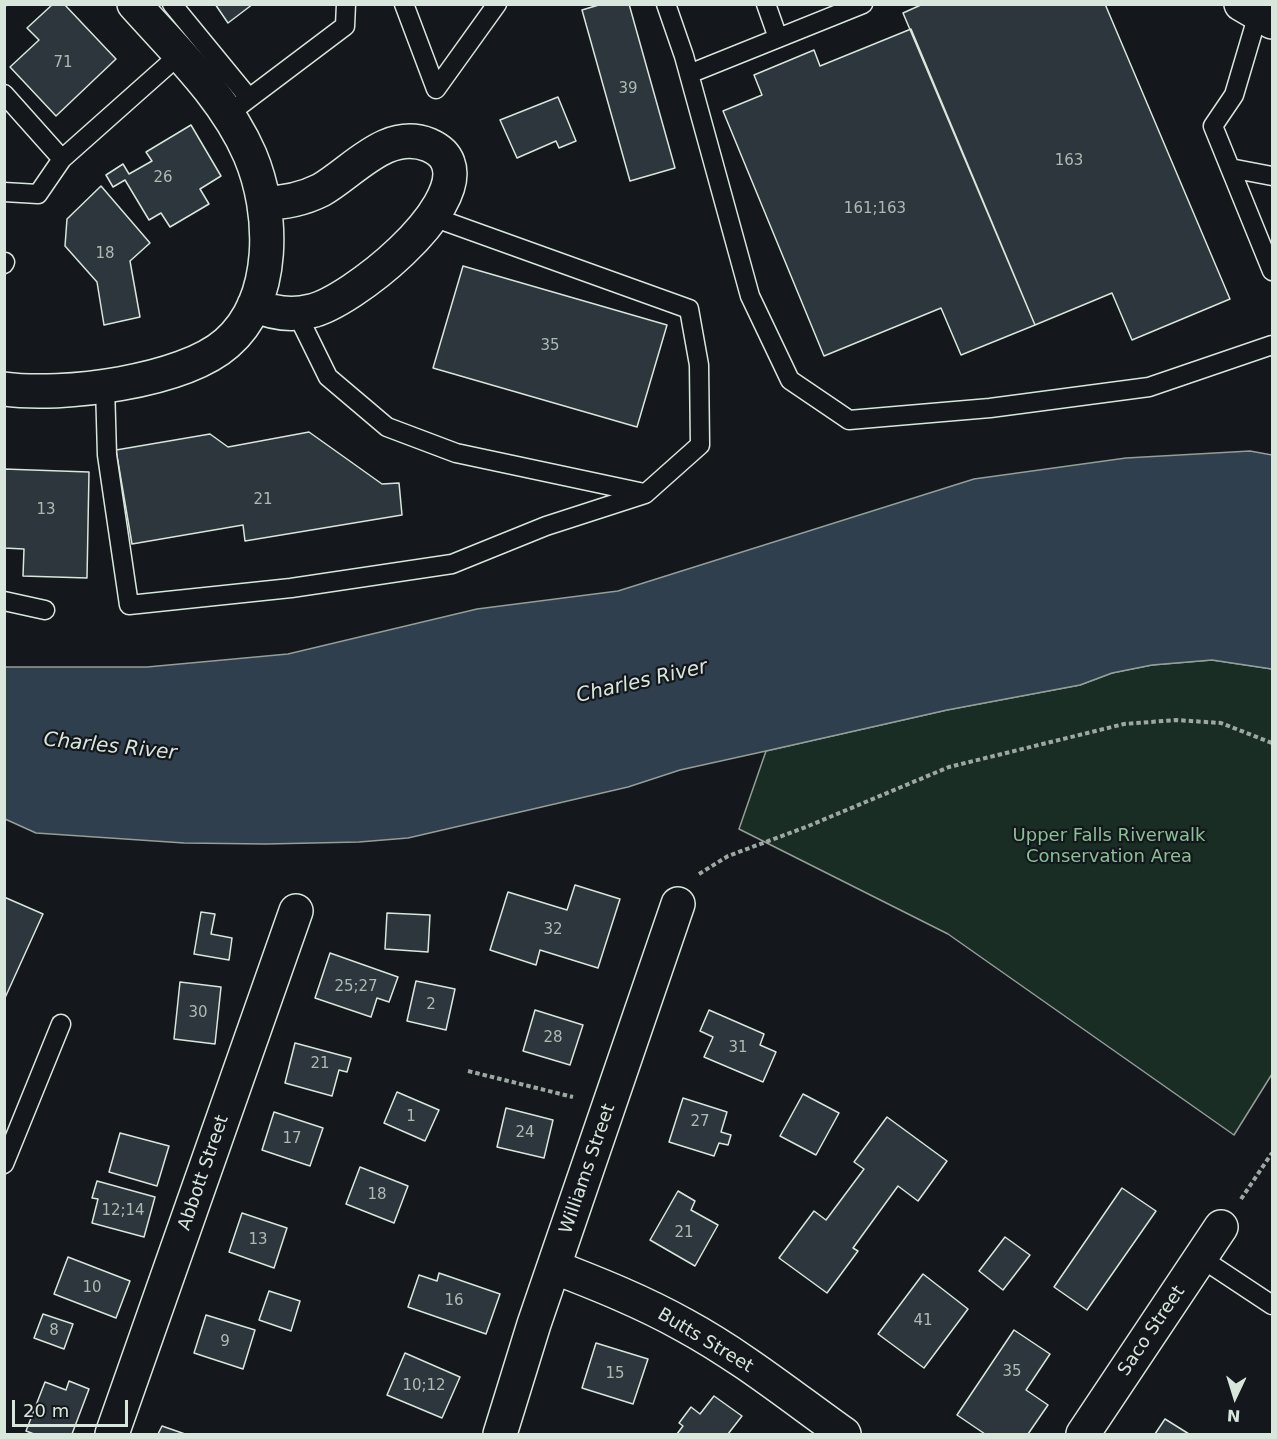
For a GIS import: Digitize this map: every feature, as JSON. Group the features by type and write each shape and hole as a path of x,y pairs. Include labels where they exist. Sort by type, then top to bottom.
{"street":[{"path":"4,389 53,390 105,386 177,369 211,355 228,342 243,325 262,283 266,257 264,203 238,107 204,84 134,4"},
{"path":"254,305 268,311 297,314 313,311 353,289 397,254 434,217 447,193 450,169 445,156 436,148 424,143 411,142 382,148 321,190 292,201 264,203"},
{"name":"Williams Street","path":"500,1434 554,1267 678,904"},
{"name":"Abbott Street","path":"112,1434 296,911"},
{"name":"Saco Street","path":"1083,1434 1221,1227"},
{"name":"Butts Street","path":"554,1267 618,1293 683,1324 751,1367 844,1434"}],"lane":[{"path":"172,4 238,107 345,27 346,4"},
{"path":"404,4 436,89 497,4"},
{"path":"666,4 686,65 750,296 790,380 849,420 990,408 1149,387 1272,345"},
{"path":"766,4 778,38"},
{"path":"686,65 778,38 863,4"},
{"path":"1259,11 1234,95 1213,126 1272,271"},
{"path":"4,192 38,194 62,159 179,55"},
{"path":"4,94 62,159"},
{"path":"1230,168 1272,176"},
{"path":"105,386 107,455 129,605 291,588 452,564 546,526 645,494 700,445 699,365 689,309 434,217"},
{"path":"297,314 328,377 387,427 456,453 645,494"},
{"path":"4,601 45,610"},
{"path":"4,1164 61,1024"},
{"path":"1201,1258 1272,1305"}],"path":[{"path":"678,904 692,878 728,856 806,827 949,767 1124,724 1165,720 1221,723 1272,743"},
{"path":"468,1071 609,1108"},
{"path":"1221,1227 1272,1153"}],"green space":[{"name":"Upper Falls Riverwalk Conservation Area","path":"1212,660 1272,669 1272,1074 1234,1135 948,934 739,829 766,751 947,710 1080,685 1112,673 1152,665"}],"water":[{"name":"Charles River","path":"1250,451 1272,455 1272,669 1212,660 1152,665 1112,673 1080,685 947,710 680,770 628,787 408,838 359,842 184,843 36,833 5,819 5,667 147,667 288,654 477,609 618,591 974,479 1126,458"}],"building":[{"path":"53,4 64,4 116,59 56,116 10,67 39,40 27,28"},
{"path":"215,4 253,4 228,23"},
{"path":"602,4 629,4 675,168 630,181 582,10"},
{"path":"923,4 1105,4 1230,299 1132,340 1112,293 1035,325 903,13"},
{"path":"911,29 1035,325 961,355 941,308 824,356 723,111 762,95 754,75 814,50 820,66"},
{"path":"558,97 576,141 559,148 556,141 517,158 500,120"},
{"path":"191,125 221,176 200,189 209,204 170,227 161,213 149,220 125,180 113,187 106,175 123,164 129,174 152,161 146,152"},
{"path":"101,186 150,243 130,261 140,317 104,325 97,282 65,246 67,219"},
{"path":"463,266 667,325 637,427 433,368"},
{"path":"309,432 382,484 399,483 402,515 245,541 243,525 132,544 116,450 210,434 228,447"},
{"path":"4,469 89,472 87,578 23,576 24,549 4,548"},
{"path":"575,885 620,899 598,968 540,950 536,965 490,950 508,892 567,910"},
{"path":"4,897 43,914 4,1000"},
{"path":"201,912 215,914 211,934 232,938 229,960 194,954"},
{"path":"387,913 430,915 428,952 385,949"},
{"path":"330,953 398,977 389,1002 377,998 371,1017 315,998"},
{"path":"416,981 455,989 446,1030 407,1021"},
{"path":"180,982 221,987 215,1044 174,1039"},
{"path":"535,1010 583,1025 570,1065 523,1051"},
{"path":"709,1010 764,1034 760,1045 776,1052 763,1082 704,1057 713,1037 700,1031"},
{"path":"295,1043 351,1058 347,1072 339,1070 332,1096 285,1083"},
{"path":"397,1092 439,1110 425,1141 384,1123"},
{"path":"803,1094 839,1113 816,1155 780,1136"},
{"path":"683,1098 727,1112 721,1132 731,1135 728,1145 719,1143 714,1156 669,1142"},
{"path":"506,1108 553,1120 544,1158 497,1147"},
{"path":"274,1112 323,1128 310,1166 262,1150"},
{"path":"887,1117 947,1161 918,1201 898,1186 853,1248 858,1251 827,1293 779,1258 814,1211 826,1220 864,1169 854,1162"},
{"path":"120,1133 169,1146 157,1186 109,1172"},
{"path":"360,1167 408,1186 394,1223 346,1204"},
{"path":"97,1181 155,1197 144,1237 92,1223 98,1199 92,1198"},
{"path":"1122,1188 1156,1211 1087,1310 1054,1287"},
{"path":"678,1191 695,1201 691,1210 718,1225 695,1266 650,1240"},
{"path":"242,1213 287,1228 274,1268 229,1252"},
{"path":"1005,1237 1030,1255 1003,1290 979,1271"},
{"path":"68,1257 130,1281 116,1318 54,1294"},
{"path":"439,1273 500,1294 486,1334 408,1307 419,1275 437,1281"},
{"path":"923,1274 968,1309 924,1368 878,1334"},
{"path":"269,1291 300,1301 291,1331 259,1320"},
{"path":"43,1314 73,1324 64,1349 34,1338"},
{"path":"206,1315 255,1330 243,1369 194,1353"},
{"path":"1014,1330 1050,1354 1026,1390 1048,1405 1028,1434 985,1434 957,1415"},
{"path":"596,1343 648,1359 633,1404 582,1388"},
{"path":"405,1353 460,1377 442,1418 387,1395"},
{"path":"69,1381 89,1389 72,1434 34,1434 26,1431 45,1382 66,1390"},
{"path":"714,1396 742,1416 728,1434 677,1434 683,1426 679,1423 691,1407 700,1414"},
{"path":"1165,1419 1189,1434 1155,1434"},
{"path":"162,1426 185,1434 158,1434"}]}
